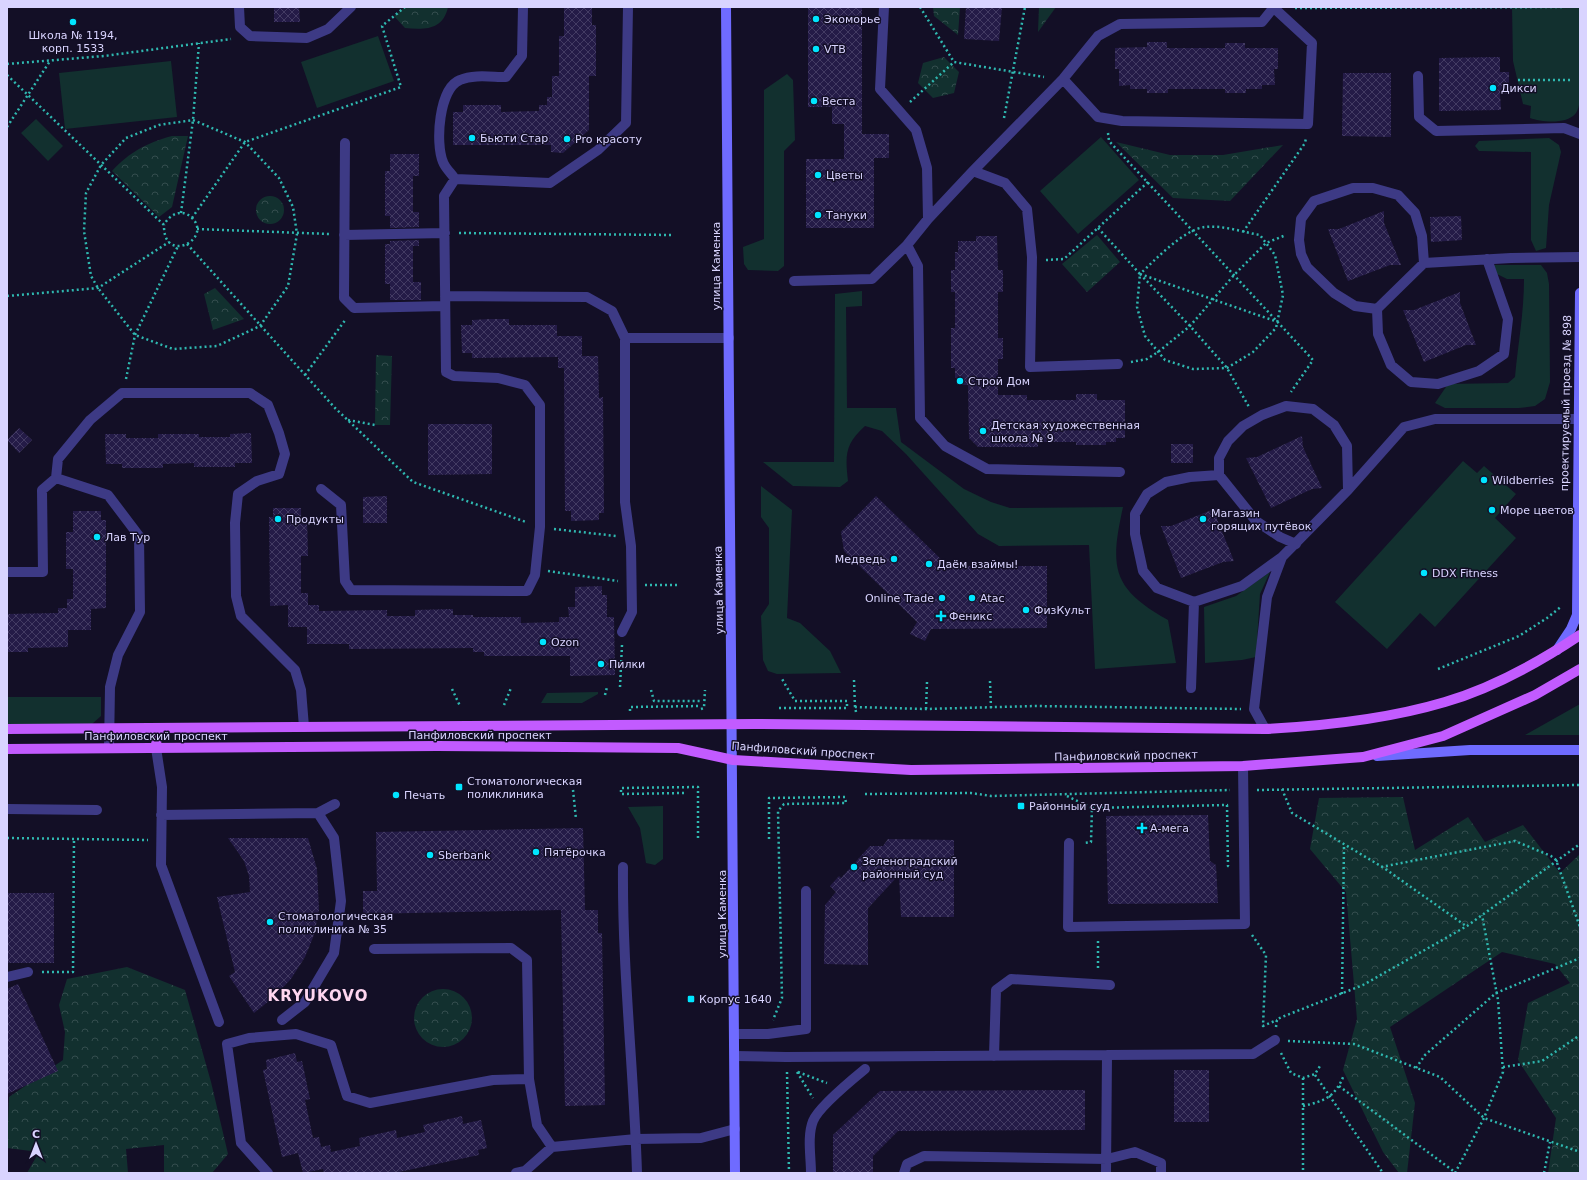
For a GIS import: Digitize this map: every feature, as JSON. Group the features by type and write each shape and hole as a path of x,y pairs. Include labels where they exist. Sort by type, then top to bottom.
{"main road":[{"name":"улица Каменка","path":"726,7 733,724 735,1173"},
{"name":"проектируемый проезд № 898","path":"1557,650 1571,629 1577,615 1579,518 1577,419 1580,293"},
{"name":"Панфиловский проспект","path":"7,729 733,724 1265,730 1359,720 1444,702 1517,673 1580,635"},
{"name":"Панфиловский проспект","path":"7,749 460,746 678,748 733,760 911,770 1244,766 1363,757 1443,736 1535,695 1580,669"},
{"path":"156,728 156,748"},
{"path":"1363,757 1470,750 1580,750"}],"street":[{"path":"239,7 240,27 250,36 307,38 328,29 351,7"},
{"path":"456,179 443,162 438,131 443,107 450,89 459,80 475,77 506,77 522,56 523,7"},
{"path":"456,179 550,183 598,150 626,123 628,7"},
{"path":"884,7 880,89 916,130 927,168 928,219"},
{"path":"794,281 872,280 907,245 928,219 972,171 1063,79 1098,36 1120,24 1262,22 1274,8 1312,43 1308,124 1122,121 1098,117 1063,79"},
{"path":"1418,76 1419,117 1436,131 1564,128 1580,134"},
{"path":"345,143 344,298 354,308 445,301 587,297 612,311 625,338 625,502 631,546 632,612 622,632"},
{"path":"972,171 1005,183 1027,209 1032,260 1030,367 1118,364"},
{"path":"321,489 341,505 345,581 351,590 528,591 535,575 540,527 540,404 524,384 498,378 454,376 446,372 444,196 456,179"},
{"path":"1377,309 1355,306 1334,293 1307,267 1301,254 1301,219 1314,201 1354,188 1374,188 1398,195 1415,213 1422,236 1424,263"},
{"path":"344,234 445,233"},
{"path":"907,245 918,266 920,418 944,446 987,469 1120,472"},
{"path":"1487,259 1508,319 1504,354 1479,371 1438,384 1412,382 1391,364 1378,334 1377,309 1424,263 1487,259 1580,257"},
{"path":"625,338 729,338"},
{"path":"7,572 43,572 42,490 56,478 58,459 90,420 122,394 250,394 268,404 285,454 280,474 257,481 238,494 235,522 236,596 241,616 295,670 301,690 304,727"},
{"path":"1296,544 1280,537 1256,521 1219,475 1219,458 1228,441 1244,426 1286,406 1313,410 1334,426 1347,446 1348,490"},
{"path":"1219,475 1190,477 1166,482 1147,494 1135,514 1135,534 1143,571 1157,588 1194,602 1242,586 1282,557 1348,490 1404,427 1435,419 1577,419"},
{"path":"56,478 108,495 139,536 140,612 118,655 110,687 109,748"},
{"path":"1265,730 1254,709 1268,597 1282,557"},
{"path":"1191,688 1194,602"},
{"path":"156,748 162,787 161,865 219,1022"},
{"path":"1068,843 1068,927 1245,924 1244,766"},
{"path":"161,815 318,813 335,804"},
{"path":"7,809 98,810"},
{"path":"282,1020 305,1002 334,953 341,901 335,846 334,838 318,813"},
{"path":"623,867 622,921 637,1173"},
{"path":"734,1034 768,1034 806,1029 806,891"},
{"path":"374,949 511,948 527,960 529,1079 537,1125 552,1147"},
{"path":"7,976 28,972"},
{"path":"994,1056 996,990 1011,979 1110,985"},
{"path":"268,1173 241,1143 227,1044 249,1038 296,1034 331,1046 347,1096 370,1103 493,1080 529,1079"},
{"path":"734,1056 786,1058 1253,1054 1275,1040"},
{"path":"1106,1173 1107,1055"},
{"path":"811,1173 811,1131 814,1119 820,1111 865,1069"},
{"path":"516,1173 525,1171 552,1147 636,1139 701,1138 735,1129"},
{"path":"904,1173 906,1164 924,1156 1106,1158 1135,1152 1161,1162 1161,1173"}],"path":[{"path":"192,218 245,142 401,87 382,26 405,7"},
{"path":"920,7 954,62 1063,79"},
{"path":"1004,120 1025,7"},
{"path":"1274,8 1565,7"},
{"path":"7,64 104,56 250,36"},
{"path":"181,213 193,120 199,43"},
{"path":"7,127 50,60"},
{"path":"900,111 954,62"},
{"path":"7,75 164,225"},
{"path":"1518,80 1570,80"},
{"path":"1107,118 1109,141 1313,360 1291,391 1290,406"},
{"path":"193,120 245,142 279,178 294,207 297,234 288,286 260,326 217,346 173,349 136,335 98,288 91,276 84,230 86,193 101,165 126,138 159,125 193,120"},
{"path":"1243,232 1305,143 1308,124"},
{"path":"1032,260 1064,260 1148,182"},
{"path":"181,213 192,218 197,229 194,238 187,244 178,246 169,242 163,233 164,225 171,215 181,213"},
{"path":"1204,227 1222,227 1243,232 1260,235 1275,255 1283,295 1276,328 1253,352 1226,368 1193,369 1165,360 1145,336 1137,307 1140,274 1192,230 1204,227"},
{"path":"1098,228 1190,326 1226,368 1256,419"},
{"path":"197,229 297,234 344,234"},
{"path":"1118,364 1147,359 1158,352 1190,326 1234,275 1266,242 1300,230"},
{"path":"445,233 674,234"},
{"path":"7,296 98,288 169,242"},
{"path":"187,244 305,375 348,420 414,482 540,527 622,537"},
{"path":"122,394 136,335 178,246"},
{"path":"1140,274 1277,322"},
{"path":"305,375 354,308"},
{"path":"348,420 375,425"},
{"path":"536,569 622,581 631,585 676,585"},
{"path":"1438,669 1519,636 1547,618 1578,593"},
{"path":"620,687 622,632"},
{"path":"776,708 847,708 847,701 796,702 782,679"},
{"path":"849,713 856,713 854,680"},
{"path":"990,681 991,708"},
{"path":"926,708 927,682"},
{"path":"605,695 607,687"},
{"path":"452,688 460,706"},
{"path":"504,705 511,688"},
{"path":"652,690 654,702 700,701"},
{"path":"698,711 704,708 705,690"},
{"path":"855,707 991,708 1036,706 1254,709"},
{"path":"865,794 971,793 991,796 1282,789 1580,785"},
{"path":"684,793 621,794 621,788 698,787 698,841"},
{"path":"1282,789 1292,813 1381,866 1467,926"},
{"path":"573,790 576,819"},
{"path":"1066,795 1092,808 1227,805 1228,866 1245,877"},
{"path":"768,1034 782,998 778,811 784,804 846,803 845,797 769,798 769,839"},
{"path":"1068,843 1092,842 1092,808"},
{"path":"7,838 161,841"},
{"path":"28,972 73,972 74,839"},
{"path":"1381,866 1515,841 1551,856 1556,860 1580,927"},
{"path":"1342,994 1344,844"},
{"path":"1245,924 1266,955 1263,1026 1363,985 1467,926 1580,844"},
{"path":"1339,1086 1456,1173 1484,1118 1503,1072 1496,993 1482,915"},
{"path":"1098,926 1098,985"},
{"path":"1416,1068 1425,1055 1496,993 1580,958"},
{"path":"1277,1019 1275,1040 1291,1073 1303,1078 1315,1074 1320,1066"},
{"path":"1503,1067 1542,1061 1580,1035"},
{"path":"1275,1040 1354,1044 1440,1077 1484,1118 1580,1152"},
{"path":"786,1058 797,1071 820,1111"},
{"path":"786,1058 789,1173"},
{"path":"797,1071 843,1089"},
{"path":"1315,1074 1383,1173"},
{"path":"1303,1106 1330,1097 1339,1086 1344,1075"},
{"path":"1303,1078 1303,1173"},
{"path":"1544,1173 1550,1142"}],"green space":[{"path":"405,7 448,7 446,15 437,24 432,27 419,29 405,28 394,16"},
{"path":"933,7 960,7 958,35 934,16"},
{"path":"1039,7 1056,7 1038,32"},
{"path":"1512,7 1580,7 1580,101 1577,112 1572,117 1554,122 1530,118 1531,106 1523,104 1513,61"},
{"path":"378,36 394,81 317,108 301,62"},
{"path":"944,57 959,72 954,93 933,98 918,83 923,63"},
{"path":"171,61 177,117 65,129 59,73"},
{"path":"787,74 793,80 795,140 784,151 784,266 778,271 748,270 744,264 743,247 764,239 764,90"},
{"path":"36,119 63,146 48,161 21,133"},
{"path":"172,136 188,136 172,207 159,217 112,171 132,153 146,145"},
{"path":"1101,137 1139,180 1078,234 1040,191"},
{"path":"1549,138 1559,145 1561,152 1549,205 1546,248 1536,251 1531,240 1531,152 1479,151 1475,146 1479,141"},
{"path":"1116,142 1170,155 1223,155 1283,145 1230,201 1173,198"},
{"path":"270,196 280,200 284,210 280,220 270,224 260,220 256,210 260,200"},
{"path":"1097,235 1120,262 1087,292 1062,264"},
{"path":"1494,265 1541,265 1547,273 1549,284 1550,382 1545,399 1535,406 1519,408 1445,408 1435,403 1448,384 1508,383 1515,377 1522,316 1524,279 1507,279 1497,274"},
{"path":"215,288 244,319 213,330 204,294"},
{"path":"862,291 862,306 846,307 847,408 896,408 901,442 964,489 991,502 1010,508 1123,507 1119,528 1116,561 1119,574 1125,586 1135,597 1168,620 1176,663 1095,669 1089,545 999,546 978,534 906,454 882,431 865,426 858,432 848,450 848,481 840,487 793,486 763,462 834,462 835,294"},
{"path":"376,355 392,356 390,425 375,425"},
{"path":"1463,461 1477,473 1484,466 1516,494 1495,518 1516,538 1435,627 1420,613 1387,649 1335,602"},
{"path":"761,486 792,510 787,618 800,623 830,651 841,673 777,674 768,671 763,660 761,616 769,604 769,528 761,517"},
{"path":"1270,572 1260,594 1256,657 1242,660 1205,663 1204,607 1236,596"},
{"path":"598,692 598,694 582,703 541,703 547,693"},
{"path":"7,697 101,697 101,716 92,724 7,724"},
{"path":"1580,704 1580,735 1525,735"},
{"path":"1403,797 1415,850 1468,817 1485,842 1523,825 1560,873 1580,854 1580,1173 1548,1173 1556,1118 1518,1060 1528,1003 1570,983 1555,964 1502,952 1390,1027 1415,1103 1407,1173 1399,1173 1383,1152 1343,1070 1357,1019 1346,892 1310,849 1319,798"},
{"path":"663,806 663,859 655,865 646,863 640,828 628,807"},
{"path":"127,967 185,990 211,1082 228,1154 212,1173 164,1173 164,1145 126,1149 128,1173 27,1173 39,1152 7,1148 9,1097 63,1060 65,1032 59,1005 67,979"},
{"path":"443,989 454,991 467,1002 470,1007 472,1018 470,1029 459,1042 454,1045 443,1047 432,1045 419,1034 416,1029 414,1018 416,1007 427,994 432,991"}],"building":[{"path":"274,7 299,7 300,22 274,22"},
{"path":"564,7 592,7 592,25 596,25 596,76 589,76 589,130 563,153 551,152 551,145 453,145 453,112 463,112 463,105 501,105 501,112 539,111 539,105 547,105 547,97 552,97 552,76 559,76 559,36 564,36"},
{"path":"808,7 862,7 862,134 889,134 889,158 874,158 874,228 806,228 806,159 844,159 844,124 832,124 832,107 808,107"},
{"path":"966,7 1002,7 999,41 964,39"},
{"path":"1147,42 1167,42 1167,48 1225,48 1225,43 1245,43 1245,48 1278,48 1278,69 1274,69 1275,85 1262,85 1262,89 1246,89 1246,93 1225,93 1225,89 1168,89 1168,93 1147,93 1147,89 1130,89 1130,85 1119,86 1119,69 1115,69 1115,48 1147,47"},
{"path":"1500,57 1500,72 1509,72 1509,94 1500,94 1501,110 1439,111 1439,58"},
{"path":"1343,73 1391,73 1391,137 1342,136"},
{"path":"390,154 419,154 419,176 413,176 413,212 419,212 419,227 390,228 390,216 385,216 385,171 390,171"},
{"path":"1384,211 1384,223 1401,265 1390,265 1348,281 1328,229 1339,229"},
{"path":"1461,216 1462,240 1431,242 1430,217"},
{"path":"976,236 997,236 998,270 1003,270 1003,292 998,292 998,338 1003,338 1003,359 998,359 998,395 1027,395 1027,400 1076,400 1076,394 1097,394 1097,400 1125,400 1125,438 1116,438 1116,442 1106,442 1106,445 1076,445 1076,442 1038,442 1038,447 978,447 969,438 968,385 959,385 959,378 955,378 955,368 951,368 951,328 955,328 955,292 951,292 951,270 955,270 955,252 958,252 958,241 976,241"},
{"path":"419,240 419,246 413,246 413,282 421,282 421,300 390,300 390,284 385,284 385,244 390,244 390,241"},
{"path":"1460,292 1460,303 1476,345 1466,345 1424,362 1403,310 1414,310"},
{"path":"509,319 509,325 557,325 557,336 582,336 582,356 598,356 599,398 603,397 604,513 599,513 599,520 571,521 571,511 565,511 564,368 558,368 558,357 472,358 472,353 462,353 461,325 472,325 472,320"},
{"path":"428,424 492,424 492,474 428,475"},
{"path":"19,428 32,440 19,453 7,440"},
{"path":"251,433 252,463 235,463 235,467 194,467 194,463 163,464 163,468 122,468 122,464 106,464 105,434 126,434 126,438 158,438 158,434 199,434 199,437 230,437 230,434"},
{"path":"1302,436 1303,447 1322,488 1312,489 1271,508 1246,458 1257,457"},
{"path":"1171,444 1193,444 1193,463 1171,463"},
{"path":"387,496 387,523 363,523 363,497"},
{"path":"876,496 948,566 1047,566 1047,628 931,629 925,641 910,634 917,622 844,551 841,532"},
{"path":"273,508 301,508 301,517 307,517 308,556 301,556 301,593 308,593 308,605 319,605 319,611 387,610 387,616 415,616 415,610 453,609 453,615 473,615 473,617 521,617 521,623 559,622 559,617 569,617 568,607 575,607 575,587 602,586 602,595 607,595 607,617 614,617 615,675 570,676 570,656 484,656 484,652 473,652 473,648 349,649 349,644 307,644 307,627 288,627 288,605 270,606 269,517 273,517"},
{"path":"1217,508 1217,519 1234,561 1223,562 1181,578 1161,526 1171,526"},
{"path":"73,511 101,511 101,520 106,520 106,608 91,609 91,630 68,630 68,647 28,648 28,652 7,652 7,614 58,613 58,608 67,608 67,599 73,599 73,569 66,569 66,532 73,532"},
{"path":"1208,815 1210,861 1216,865 1218,903 1108,904 1106,816"},
{"path":"583,828 585,910 598,910 598,933 602,933 605,1105 565,1106 561,910 363,914 363,891 377,891 376,832"},
{"name":"Стоматологическая поликлиника № 35","path":"228,838 308,838 317,869 319,910 314,935 305,957 291,979 274,997 254,1013 229,976 235,972 217,897 250,892 249,876 244,861"},
{"path":"888,839 954,840 954,917 901,917 899,875 868,908 868,965 824,964 825,905 836,892 830,886 839,876 841,878 870,846 883,846"},
{"path":"7,893 54,893 54,963 7,963"},
{"path":"18,984 58,1071 7,1094 7,989"},
{"path":"295,1053 297,1062 302,1061 310,1099 305,1100 313,1138 319,1137 321,1147 330,1145 331,1152 360,1146 359,1138 396,1130 397,1138 425,1132 423,1125 462,1116 463,1124 481,1120 487,1148 478,1150 479,1155 394,1173 324,1173 323,1169 303,1173 298,1153 282,1157 263,1070 267,1069 266,1060"},
{"path":"1174,1070 1209,1070 1209,1122 1174,1122"},
{"path":"1085,1090 1085,1130 898,1131 873,1156 873,1173 833,1173 833,1135 880,1091"}],"place":[{"name":"Экоморье","path":"816,19"},
{"name":"Школа № 1194, корп. 1533","path":"73,22"},
{"name":"VTB","path":"816,49"},
{"name":"Дикси","path":"1493,88"},
{"name":"Веста","path":"814,101"},
{"name":"Бьюти Стар","path":"472,138"},
{"name":"Pro красоту","path":"567,139"},
{"name":"Цветы","path":"818,175"},
{"name":"Тануки","path":"818,215"},
{"name":"Строй Дом","path":"960,381"},
{"name":"Детская художественная школа № 9","path":"983,431"},
{"name":"Wildberries","path":"1484,480"},
{"name":"Море цветов","path":"1492,510"},
{"name":"Продукты","path":"278,519"},
{"name":"Магазин горящих путёвок","path":"1203,519"},
{"name":"Лав Тур","path":"97,537"},
{"name":"Медведь","path":"894,559"},
{"name":"Даём взаймы!","path":"929,564"},
{"name":"DDX Fitness","path":"1424,573"},
{"name":"Online Trade","path":"942,598"},
{"name":"Atac","path":"972,598"},
{"name":"ФизКульт","path":"1026,610"},
{"name":"Феникс","path":"941,616"},
{"name":"Ozon","path":"543,642"},
{"name":"Пилки","path":"601,664"},
{"name":"Стоматологическая поликлиника","path":"459,787"},
{"name":"Печать","path":"396,795"},
{"name":"Районный суд","path":"1021,806"},
{"name":"А-мега","path":"1142,828"},
{"name":"Пятёрочка","path":"536,852"},
{"name":"Sberbank","path":"430,855"},
{"name":"Зеленоградский районный суд","path":"854,867"},
{"name":"Стоматологическая поликлиника № 35","path":"270,922"},
{"name":"Корпус 1640","path":"691,999"}],"district":[{"name":"KRYUKOVO","path":"318,996"}]}
